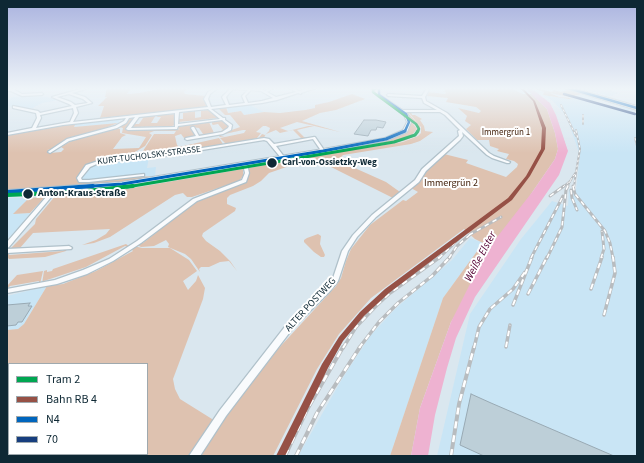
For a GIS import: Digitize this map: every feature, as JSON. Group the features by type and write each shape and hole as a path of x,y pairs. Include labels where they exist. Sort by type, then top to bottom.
{"street":[{"path":"31,110 39,114 62,110"},
{"path":"70,123 76,113 75,110"},
{"path":"7,134 70,123 177,112 195,112 204,110"},
{"path":"187,139 230,130 231,126 212,110"},
{"path":"440,110 488,154 508,162"},
{"path":"402,111 443,111"},
{"path":"7,192 122,184 374,142 396,136 405,131 409,124 408,118 402,111"},
{"path":"177,112 177,126"},
{"path":"32,130 39,118 39,114"},
{"path":"138,116 128,130 176,128 177,126 224,119"},
{"path":"50,152 68,140 116,127 124,122 128,117"},
{"path":"192,128 198,137"},
{"name":"ALTER POSTWEG","path":"194,456 223,413 286,332 336,279 345,251 355,236 374,216 417,181 424,170 459,139 461,136 460,131 463,130"},
{"path":"283,158 273,144 314,138 323,151"},
{"name":"KURT-TUCHOLSKY-STRASSE","path":"142,175 89,181 81,181 79,178 88,166 98,162 165,155 266,140 273,144"},
{"path":"7,291 55,282 78,275 111,260 139,242 195,200 244,181 247,173 245,164"},
{"path":"7,246 56,189"},
{"path":"7,251 68,248"}],"shaded area":[{"path":"227,110 259,110 264,112 244,115 241,111 228,113"},
{"path":"547,110 553,110 568,151 559,175 475,297 456,338 447,368 435,415 428,456 411,456 420,408 451,322 487,250 533,191 555,159 558,149 555,133"},
{"path":"561,110 634,110 637,118 637,456 437,456 470,314 521,239 552,201 568,206 569,189 576,190 580,155 566,116"},
{"path":"121,119 118,123 74,127 76,124"},
{"path":"149,157 147,168 156,167 155,176 139,176 84,182 80,179 82,174 88,168 100,162"},
{"path":"7,198 29,198 14,214 30,213 20,227 7,239"},
{"path":"470,238 483,243 443,298 390,456 298,456 342,379 370,336 395,309 452,260"},
{"path":"47,286 24,324 18,329 7,330 7,296"}],"green space":[{"path":"103,110 190,110 100,118"},
{"path":"208,110 221,119 219,120 218,118 178,122 178,119 183,119 183,113 195,111 195,118 201,117 201,111 196,111"},
{"path":"220,110 227,110 228,113 241,111 244,115 264,112 280,113 307,110 337,110 320,113 302,121 340,132 297,122 280,128 288,131 308,126 314,126 297,130 304,137 311,138 303,140 293,130 280,133 276,130 266,134 270,128 263,126 256,132 261,133 257,138 226,144 220,138 244,133 246,130 220,135 225,136 220,137 218,135 240,127 230,115 225,115"},
{"path":"460,110 479,113 481,111 479,110 547,110 555,133 558,149 555,159 533,191 451,322 420,408 411,456 390,456 443,298 483,243 475,239 464,229 371,298 339,334 317,369 273,456 7,456 8,435 8,455 148,455 148,363 8,363 7,405 7,330 18,329 24,324 47,286 63,284 96,271 133,251 131,249 134,246 142,248 170,248 189,260 197,271 183,281 188,290 196,281 198,275 205,288 203,299 173,379 175,389 180,399 220,424 278,349 336,286 341,278 351,249 370,225 403,200 406,201 418,192 411,188 419,182 425,171 444,154 468,160 466,163 506,177 517,167 518,164 514,161 506,159 509,154 497,151 499,149 490,146 489,140 477,140 466,129 471,125 465,121 467,116"},
{"path":"407,112 420,126 418,134 415,136 419,128 406,113"},
{"path":"409,112 411,112 412,115 422,119 420,120 425,131 433,132 420,141 411,144 343,155 341,157 348,165 386,182 400,192 393,198 321,162 310,161 298,163 269,173 253,186 230,195 227,198 227,204 236,208 235,211 203,233 202,236 230,261 237,271 229,261 220,262 209,267 201,267 199,269 200,272 191,259 185,254 168,247 169,244 166,240 154,246 141,247 137,245 143,243 199,199 237,186 236,185 245,181 249,176 249,168 389,143 414,136 404,141 360,149 403,142 418,136 421,133 421,127"},
{"path":"176,114 175,125 172,126 132,127 134,124 139,124 143,118 139,117 156,115 151,123 157,123 161,117 157,117 158,115"},
{"path":"137,117 125,130 176,128 180,130 177,127 209,122 214,133 199,136 198,135 203,134 199,128 191,127 190,129 193,129 196,136 184,138 181,134 175,136 177,145 179,147 219,138 223,144 162,155 163,150 143,151 154,134 174,134 176,131 154,131 149,133 152,135 145,146 129,157 93,162 84,168 77,179 84,182 139,176 155,177 205,169 115,184 7,190 7,135 76,123 74,127 118,123 95,132 71,137 53,149 47,150 51,150 50,153 61,152 64,149 61,147 76,138 117,128 120,129 120,133 126,135 122,137 113,149 139,148 146,137 122,133 123,128 119,127 130,119"},
{"path":"223,120 230,126 226,131 218,133 223,130 218,124 213,125 212,121"},
{"path":"411,121 417,129 411,136 395,141 367,145 386,141 399,136 408,129"},
{"path":"262,134 266,134 263,139 258,139"},
{"path":"243,169 243,176 239,181 192,197 187,197 183,193 175,195 110,237 94,243 82,245 96,240 106,234 110,229 33,233 20,248 26,249 10,249 35,224 36,219 56,195 127,189"},
{"path":"45,197 30,213 13,214 29,198"},
{"path":"318,234 321,236 320,244 325,255 324,257 321,257 314,252 304,242 307,238"},
{"path":"126,244 130,247 129,248 125,246 86,267 44,281 42,284 44,271 52,271 53,269"},
{"path":"67,249 66,251 45,257 9,259 7,257 7,253 10,252 9,255 63,251"},
{"path":"43,271 40,284 39,281 10,286 7,289 7,286 17,275"}],"building":[{"path":"364,120 386,122 383,128 377,127 376,130 371,130 368,136 354,134"},
{"path":"30,303 28,306 32,306 22,322 18,322 16,325 7,326 7,305"},
{"path":"471,394 614,456 484,456 460,445"}],"railway":[{"path":"563,110 576,136"},
{"path":"583,115 583,124"},
{"path":"576,130 580,149 576,172"},
{"path":"635,138 637,146"},
{"path":"572,178 576,172"},
{"path":"574,187 576,172"},
{"path":"563,187 572,178"},
{"path":"567,187 572,178"},
{"path":"550,196 564,186"},
{"path":"547,258 562,227 566,190 568,186"},
{"path":"573,186 575,194 605,231 610,243 613,258"},
{"path":"571,190 572,198 577,210"},
{"path":"531,258 563,196"},
{"path":"471,234 501,217"},
{"path":"601,258 604,249 602,231"},
{"path":"449,258 457,246 471,234"},
{"path":"439,258 463,235"},
{"path":"343,348 356,327 377,305 390,293 440,257"},
{"path":"359,348 379,322 398,303 432,276 450,257"},
{"path":"513,305 532,257"},
{"path":"528,294 547,257"},
{"path":"591,289 602,257"},
{"path":"604,315 615,273 613,257"},
{"path":"474,348 479,327 490,309 513,289 525,272"},
{"path":"506,347 510,325"},
{"path":"285,456 308,408 343,347"},
{"path":"296,456 317,413 360,347"},
{"path":"451,456 459,404 474,347"}],"tram line":[{"name":"2","path":"7,195 77,192 127,187 394,142 415,135 419,129 416,124 397,110"}],"transit line":[{"name":"N4","path":"7,192 122,184 323,151 386,139 405,131 409,122 406,114 400,110"},
{"path":"280,456 325,366 341,339 362,314 387,291 510,199 528,176 543,149 544,128 537,110"},
{"name":"70","path":"619,110 635,114"}],"place":[{"name":"Carl-von-Ossietzky-Weg","path":"272,163"},
{"name":"Anton-Kraus-Straße","path":"28,194"}],"park label":[{"name":"Immergrün 1","path":"506,133"},
{"name":"Immergrün 2","path":"451,184"}],"water label":[{"name":"Weiße Elster","path":"481,257"}]}
